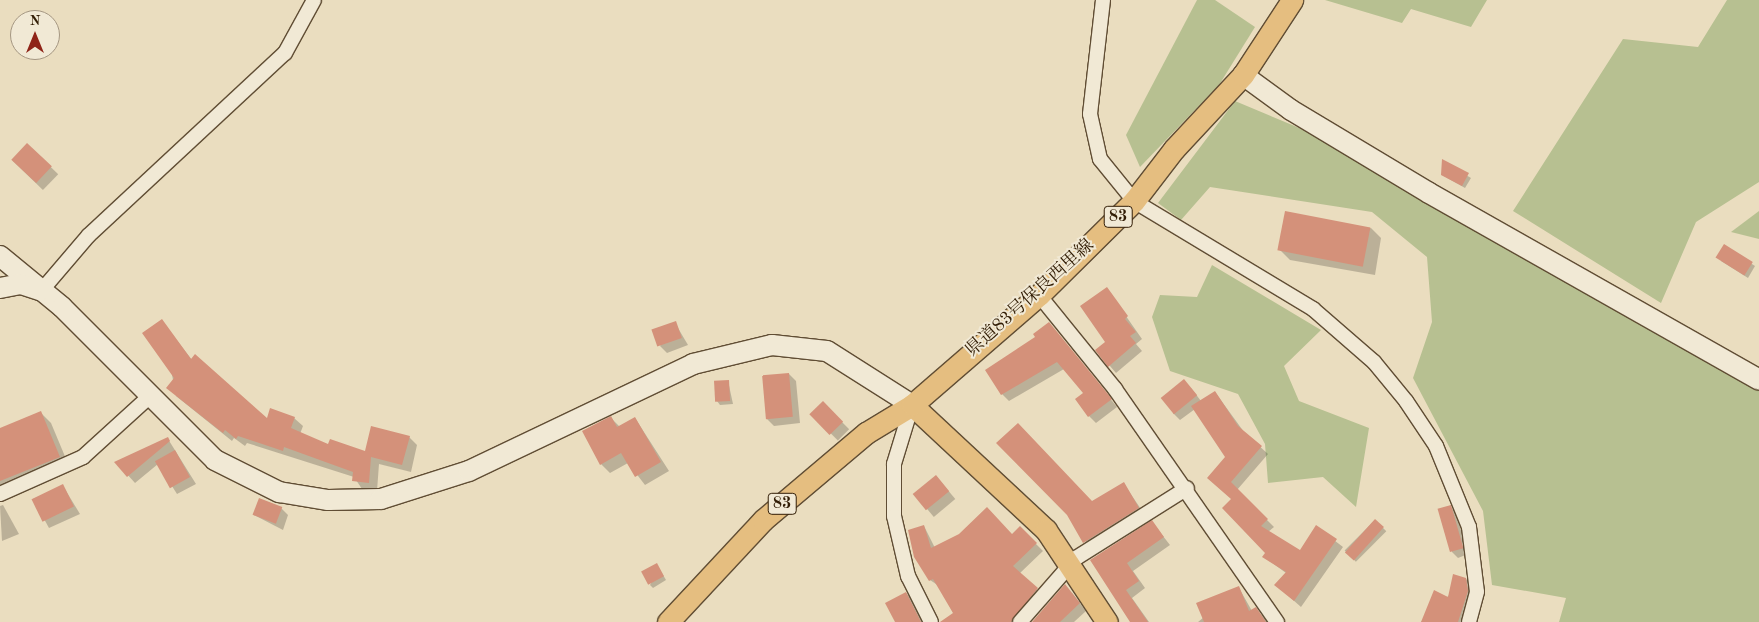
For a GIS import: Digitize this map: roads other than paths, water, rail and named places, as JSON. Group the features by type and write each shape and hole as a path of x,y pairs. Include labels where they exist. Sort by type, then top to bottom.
{"main road":[{"name":"県道83号保良西里線","path":"668,622 763,520 866,433 912,405 1039,296 1134,201 1174,149 1243,75 1292,0"},
{"path":"912,405 1046,530 1107,622"}],"street":[{"path":"42,290 89,235 286,53 314,0"},
{"path":"1103,0 1090,114 1093,141 1100,159 1134,201 1313,309 1374,362 1406,401 1436,446 1469,527 1476,592 1469,622"},
{"path":"1243,75 1291,110 1429,192 1759,380"},
{"path":"0,256 42,290 215,460 279,492 328,500 381,498 469,471 692,364 772,345 827,351 912,405 894,464 894,516 908,576 932,622"},
{"path":"0,288 21,284 42,290"},
{"path":"1039,296 1115,389 1187,488 1277,622"},
{"path":"0,494 83,457 150,396"},
{"path":"1020,622 1069,564 1187,488"}]}
